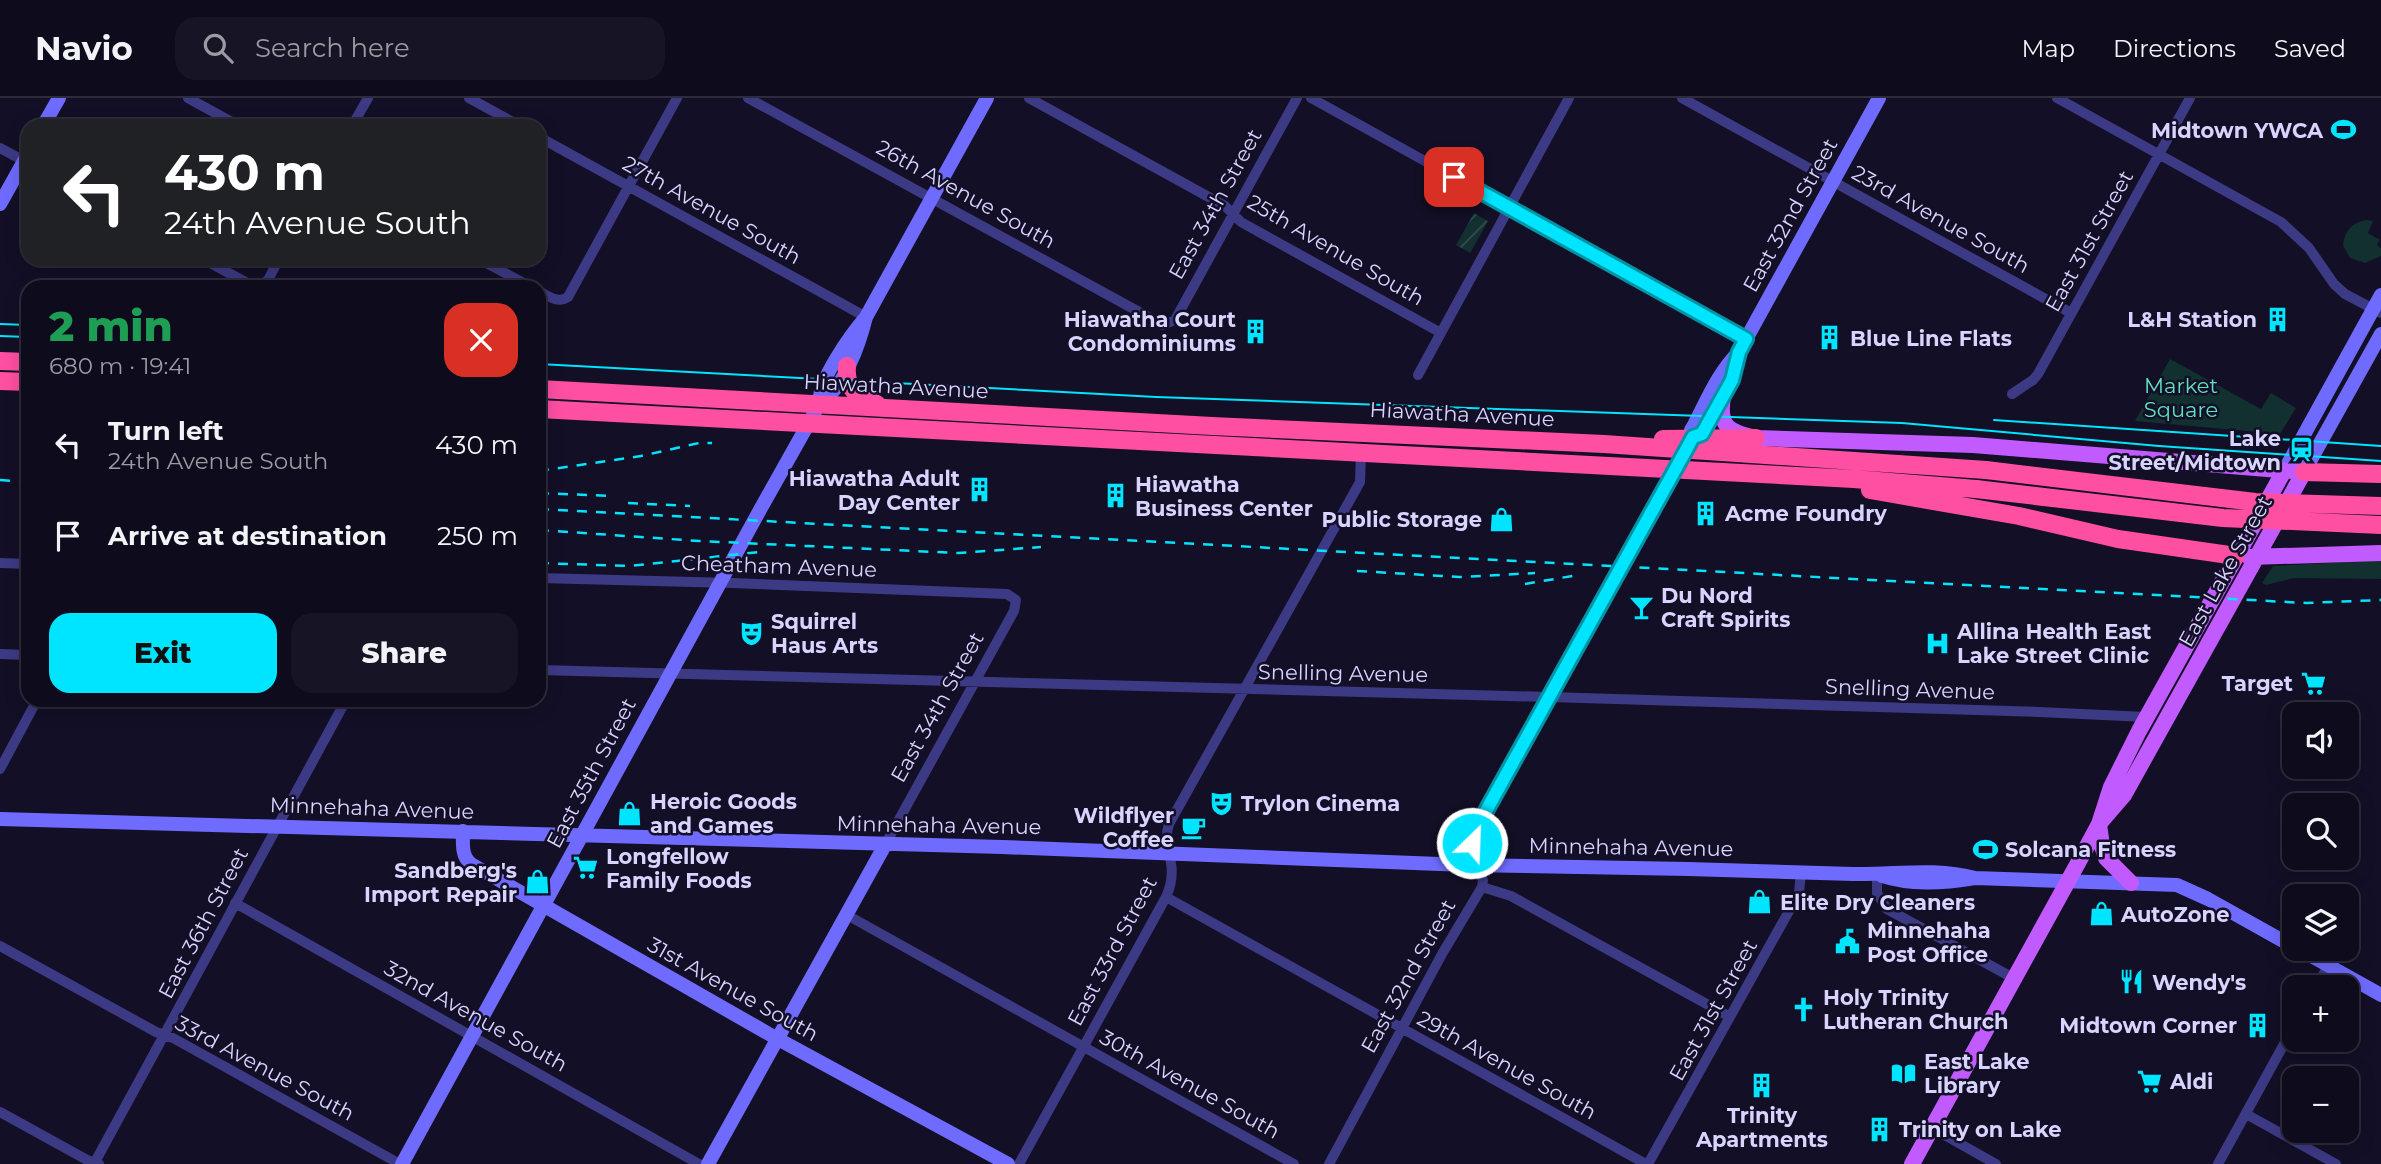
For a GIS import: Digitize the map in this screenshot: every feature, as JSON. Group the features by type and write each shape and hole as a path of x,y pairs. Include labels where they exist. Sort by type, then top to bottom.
{"highway":[{"path":"0,361 21,362"},
{"path":"848,366 847,381 851,391 886,408"},
{"path":"0,381 21,382"},
{"name":"Hiawatha Avenue","path":"546,389 1212,426 1604,444 1690,444"},
{"name":"Hiawatha Avenue","path":"546,409 1780,475 1976,489 2223,518 2381,525"},
{"path":"1690,444 1756,438"},
{"path":"1690,444 1986,470 2255,502 2381,506"},
{"path":"2304,472 2381,474"},
{"path":"1780,475 1960,504 2118,539 2236,556"}],"main road":[{"path":"1723,397 1721,417 1727,426 1738,433 1756,438 1973,444 2304,472"},
{"name":"East Lake Street","path":"1912,1164 2099,824 2111,787 2146,718 2284,471"},
{"name":"East Lake Street","path":"2099,824 2124,795 2304,472"},
{"path":"2236,556 2256,558 2381,553"},
{"path":"2099,824 2106,858 2131,883"}],"street":[{"path":"47,119 59,98"},
{"path":"188,98 226,119"},
{"path":"356,119 368,98"},
{"path":"469,98 507,119"},
{"path":"546,295 554,300 564,300 571,292 677,98"},
{"name":"26th Avenue South","path":"748,98 1163,325"},
{"name":"East 35th Street","path":"820,403 820,389 866,317 987,98"},
{"name":"25th Avenue South","path":"1029,98 1225,206 1241,222 1441,332"},
{"name":"East 34th Street","path":"1163,325 1175,320 1297,98"},
{"path":"1311,98 1509,208 1742,346"},
{"path":"1418,375 1569,98"},
{"name":"23rd Avenue South","path":"1682,98 2071,313"},
{"name":"East 32nd Street","path":"1690,444 1698,416 1728,363 1742,346 1879,98"},
{"path":"2057,98 2281,222 2309,248 2334,284 2377,311"},
{"name":"East 31st Street","path":"2012,394 2034,380 2190,98"},
{"name":"27th Avenue South","path":"546,141 866,317"},
{"path":"0,148 21,157"},
{"path":"0,204 21,169"},
{"path":"216,266 242,280"},
{"path":"492,266 518,280"},
{"name":"East Lake Street","path":"2284,471 2377,311 2381,295"},
{"name":"East 35th Street","path":"401,1164 668,674 809,422 820,403 835,391 860,341 866,317"},
{"name":"East Lake Street","path":"2304,472 2381,334"},
{"name":"East 32nd Street","path":"1329,1164 1442,954 1482,887 1483,880 1476,865 1472,843 1476,829 1690,444 1702,434 1723,397 1737,368 1742,346"},
{"name":"East 33rd Street","path":"1019,1164 1166,897 1172,880 1166,838 1169,824 1360,482 1361,453"},
{"path":"0,562 21,564"},
{"name":"Cheatham Avenue","path":"546,578 1007,594 1016,600"},
{"name":"East 34th Street","path":"708,1164 977,681 1014,611 1016,600"},
{"path":"0,654 21,655"},
{"name":"Snelling Avenue","path":"546,670 1549,697 2039,712 2146,718"},
{"path":"0,769 33,707"},
{"name":"East 36th Street","path":"96,1164 342,707"},
{"name":"Minnehaha Avenue","path":"0,819 463,831 1476,865 1877,875 1899,871 1952,872 1975,878 2068,881"},
{"name":"31st Avenue South","path":"463,831 463,851 468,862 776,1038 1008,1164"},
{"name":"East 31st Street","path":"1647,1164 1799,893 1801,872"},
{"path":"1877,875 1877,893 1887,909 2015,979"},
{"path":"2068,881 2183,887 2282,940"},
{"path":"1482,887 1511,895 1730,1017"},
{"name":"29th Avenue South","path":"1166,897 1647,1164"},
{"name":"32nd Avenue South","path":"235,903 699,1164"},
{"name":"30th Avenue South","path":"847,915 1294,1164"},
{"name":"33rd Avenue South","path":"0,946 401,1164"},
{"path":"2319,961 2381,995"},
{"path":"2323,975 2328,966"},
{"path":"2218,1164 2282,1048"},
{"path":"0,1112 96,1164"},
{"path":"2246,1114 2336,1164"},
{"path":"1931,1128 1996,1164"}],"green space":[{"path":"1474,213 1488,221 1470,253 1456,245"},
{"path":"2366,220 2373,221 2368,233 2380,240 2377,245 2381,248 2381,256 2365,263 2350,258 2343,245 2350,228"},
{"name":"Market Square","path":"2170,359 2261,409 2271,393 2296,408 2280,434 2135,421"},
{"path":"2381,560 2381,579 2294,578 2266,585 2262,583 2273,566"}],"tram line":[{"path":"0,324 21,325"},
{"path":"0,336 21,337"},
{"path":"546,364 1156,397 1902,423 2159,446 2381,461"},
{"path":"1994,420 2381,446"}],"railway":[{"path":"546,470 712,443"},
{"path":"0,480 21,482"},
{"path":"546,493 612,496"},
{"path":"628,503 690,506"},
{"path":"546,509 2306,603 2381,600"},
{"path":"546,530 699,541 958,553 1041,547"},
{"path":"546,563 630,566 759,552"},
{"path":"1357,571 1460,577 1535,573"},
{"path":"1525,584 1578,575"}],"place":[{"name":"Midtown YWCA","path":"2343,130"},
{"name":"L&H Station","path":"2277,319"},
{"name":"Hiawatha Court Condominiums","path":"1256,331"},
{"name":"Blue Line Flats","path":"1830,338"},
{"name":"Lake Street/Midtown","path":"2301,450"},
{"name":"Hiawatha Adult Day Center","path":"980,490"},
{"name":"Hiawatha Business Center","path":"1115,496"},
{"name":"Acme Foundry","path":"1705,513"},
{"name":"Public Storage","path":"1502,519"},
{"name":"Du Nord Craft Spirits","path":"1641,607"},
{"name":"Squirrel Haus Arts","path":"751,633"},
{"name":"Allina Health East Lake Street Clinic","path":"1937,643"},
{"name":"Target","path":"2313,683"},
{"name":"Trylon Cinema","path":"1221,803"},
{"name":"Heroic Goods and Games","path":"630,813"},
{"name":"Wildflyer Coffee","path":"1194,827"},
{"name":"Solcana Fitness","path":"1985,849"},
{"name":"Longfellow Family Foods","path":"586,868"},
{"name":"Sandberg's Import Repair","path":"537,882"},
{"name":"Elite Dry Cleaners","path":"1760,902"},
{"name":"AutoZone","path":"2101,914"},
{"name":"Minnehaha Post Office","path":"1847,942"},
{"name":"Wendy's","path":"2132,982"},
{"name":"Holy Trinity Lutheran Church","path":"1803,1009"},
{"name":"Midtown Corner","path":"2257,1025"},
{"name":"East Lake Library","path":"1904,1073"},
{"name":"Aldi","path":"2150,1081"},
{"name":"Trinity Apartments","path":"1762,1086"},
{"name":"Trinity on Lake","path":"1879,1129"}],"route":[{"path":"1454,177 1746,339 1739,352 1732,380 1702,434 1693,437 1476,829 1472,843"}]}
